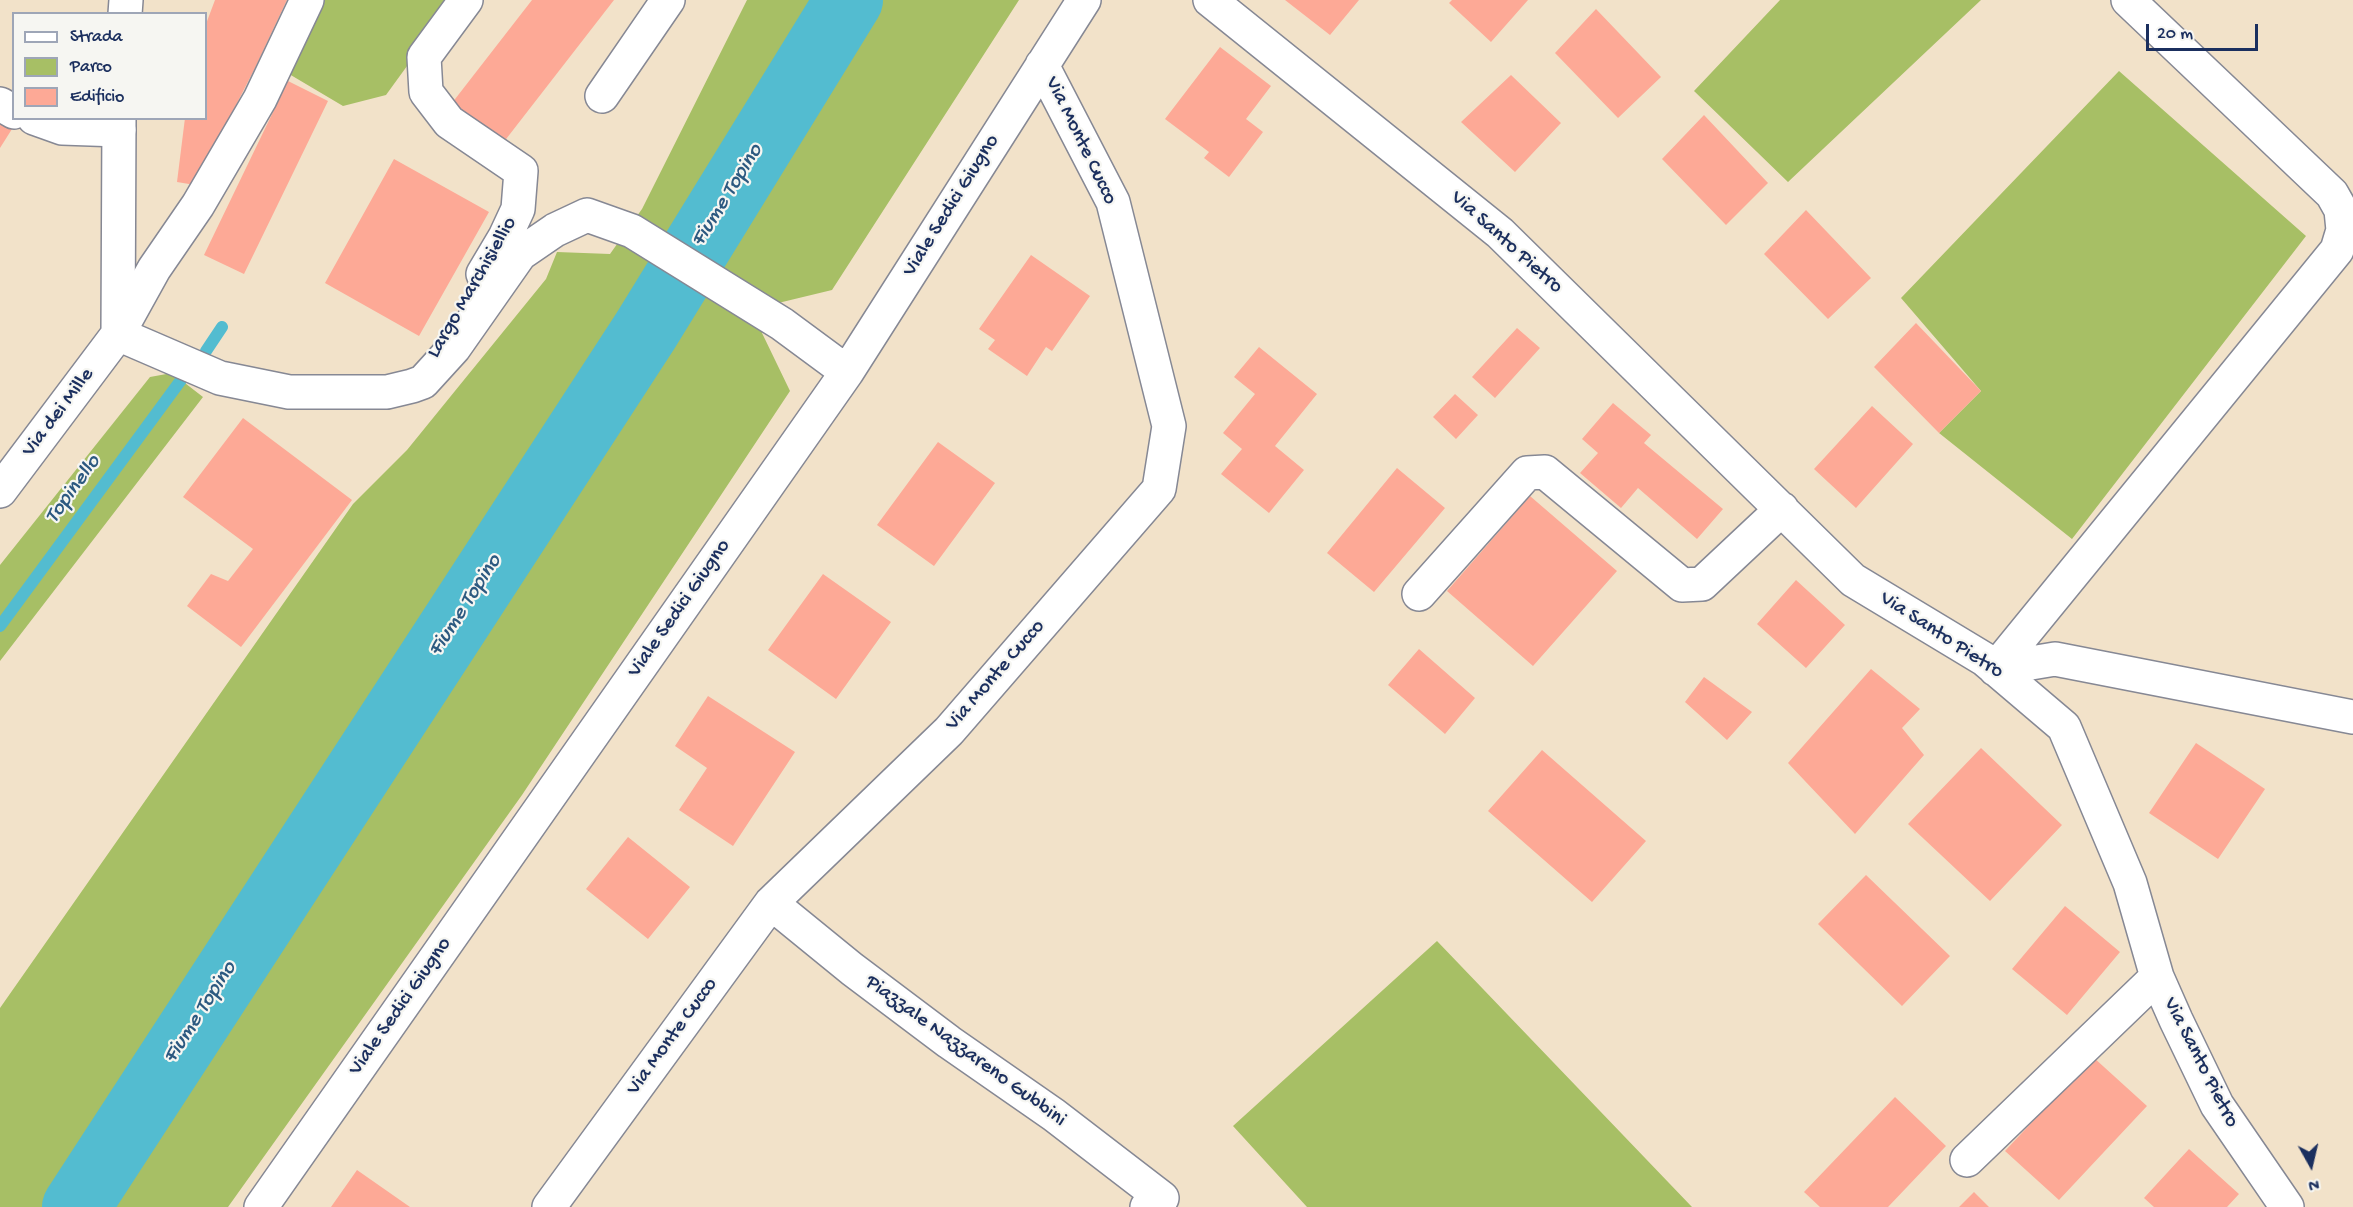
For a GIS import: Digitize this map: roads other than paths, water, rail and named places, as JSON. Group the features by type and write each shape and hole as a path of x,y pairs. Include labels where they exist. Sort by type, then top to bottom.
{"street":[{"path":"118,334 154,269 198,205 260,99 308,0"},
{"name":"Largo Marchisiellio","path":"423,382 431,360 505,237 518,209 520,171 449,122 426,92 424,57 466,0"},
{"path":"602,96 668,0"},
{"name":"Viale Sedici Giugno","path":"261,1207 847,372 1084,0"},
{"name":"Via Santo Pietro","path":"1210,0 1500,233 1853,580 1984,659 2064,727 2130,883 2157,977 2217,1105 2287,1207"},
{"path":"1995,669 2337,250 2343,230 2341,210 2332,194 2128,0"},
{"name":"Via Monte Cucco","path":"549,1207 771,903 949,731 1159,489 1169,426 1113,202 1042,65"},
{"path":"40,120 62,128 119,124 118,334"},
{"name":"Largo Marchisiellio","path":"118,334 220,378 289,392 387,392 423,382 454,348 520,254 555,230 587,215 632,231 782,324 847,372"},
{"name":"Via dei Mille","path":"0,491 118,334"},
{"path":"1419,594 1527,473 1545,472 1682,585 1702,584 1782,509"},
{"path":"1995,669 2055,659 2353,717"},
{"name":"Piazzale Nazzareno Gubbini","path":"771,903 899,1005 1054,1115 1160,1204"},
{"name":"Via Santo Pietro","path":"1967,1160 2157,977"}],"waterway":[{"name":"Fiume Topino","path":"76,1207 646,330 849,0"},
{"name":"Topinello","path":"206,351 222,327"},
{"name":"Topinello","path":"0,626 181,380"}]}
